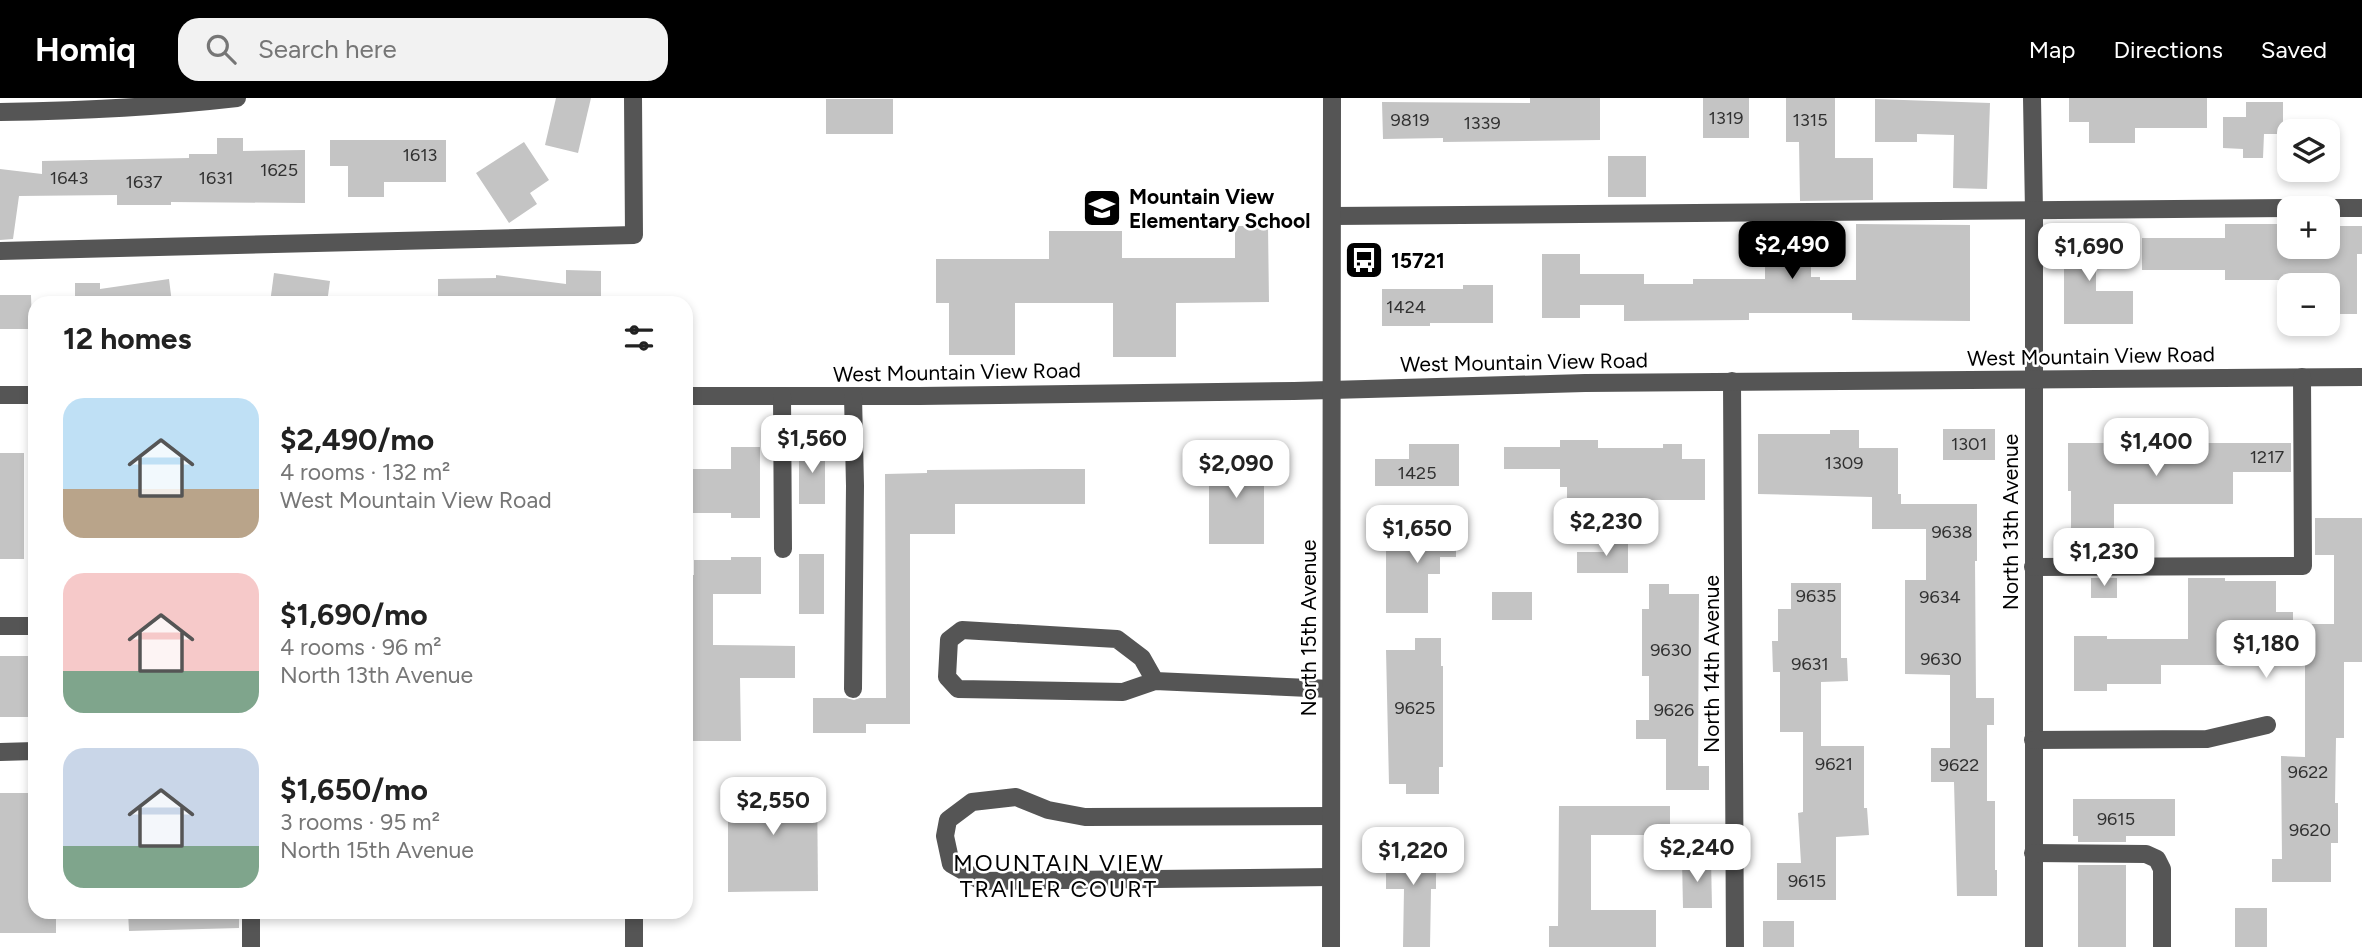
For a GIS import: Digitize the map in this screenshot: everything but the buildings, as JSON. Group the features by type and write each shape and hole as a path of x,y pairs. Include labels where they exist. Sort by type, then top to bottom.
{"street":[{"path":"0,113 170,106 237,98"},
{"path":"0,251 634,235 633,98"},
{"name":"North 15th Avenue","path":"1331,947 1332,98"},
{"name":"North 13th Avenue","path":"2032,98 2034,947"},
{"path":"1333,216 2277,208"},
{"path":"2340,208 2362,208"},
{"path":"2033,567 2303,566 2302,377"},
{"name":"West Mountain View Road","path":"693,396 853,396 1732,381 2362,377"},
{"name":"North 14th Avenue","path":"1732,381 1735,947"},
{"path":"0,395 28,395"},
{"path":"782,396 783,549"},
{"path":"853,396 853,689"},
{"path":"0,626 28,626"},
{"path":"1154,681 1142,658 1117,639 962,630 949,640 947,677 958,689 1124,692 1154,681 1331,689"},
{"path":"2033,740 2207,739 2267,725"},
{"path":"0,752 28,751"},
{"path":"1331,816 1085,817 1048,810 1016,797 972,802 948,820 945,836 951,864 981,881 1331,877"},
{"path":"2033,853 2146,854 2157,859 2162,869 2162,947"},
{"path":"251,919 251,947"},
{"path":"634,919 634,947"}],"place":[{"name":"Mountain View Elementary School","path":"1102,208"},
{"name":"15721","path":"1364,260"}],"district":[{"name":"MOUNTAIN VIEW TRAILER COURT","path":"1059,876"}]}
